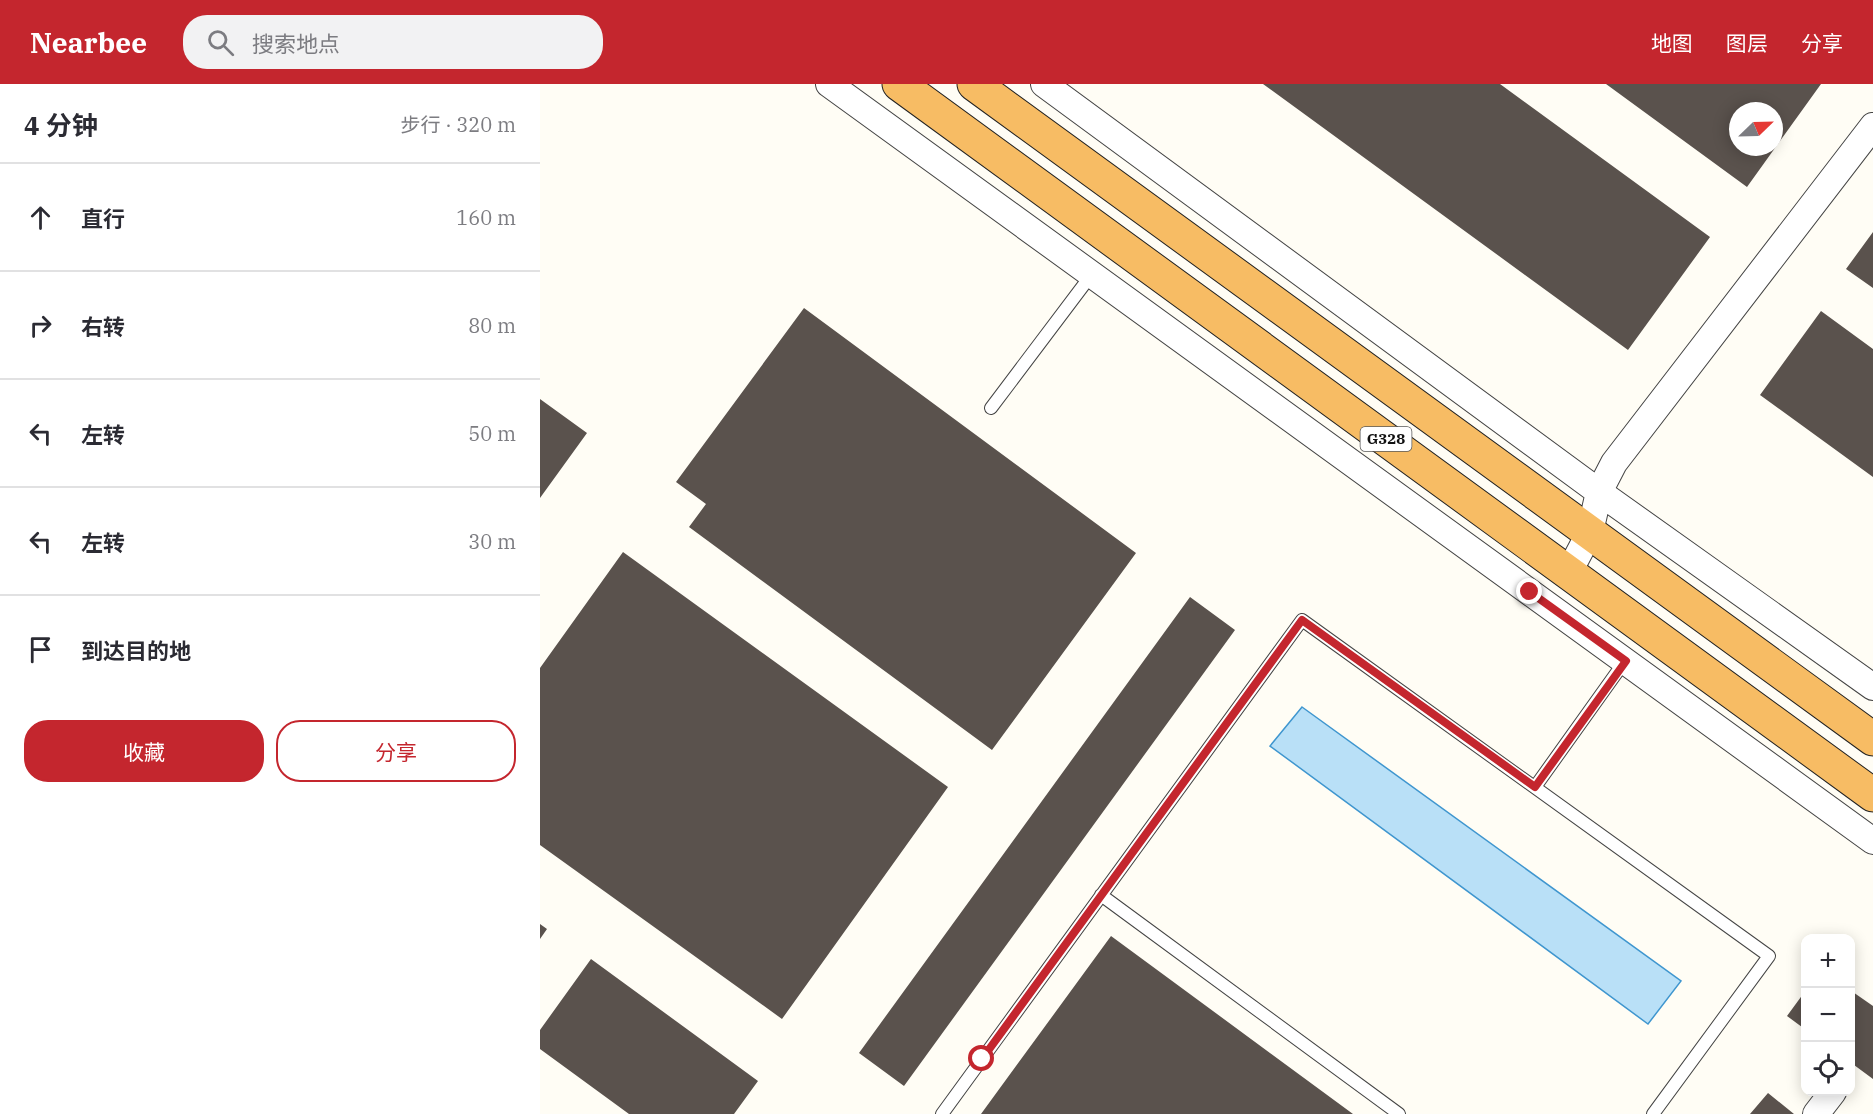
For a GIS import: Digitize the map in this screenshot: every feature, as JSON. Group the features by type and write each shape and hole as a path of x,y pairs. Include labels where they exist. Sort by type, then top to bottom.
{"highway":[{"name":"G328","path":"899,84 1873,795"},
{"name":"G328","path":"974,84 1873,739"}],"street":[{"path":"829,84 1873,841"},
{"path":"1044,84 1599,492 1873,687"},
{"path":"1569,572 1590,532 1599,492 1614,463 1873,126"},
{"path":"1626,661 1648,630"},
{"path":"1815,1114 1830,1096"}],"lane":[{"path":"991,408 1092,274"},
{"path":"942,1114 1302,620 1769,956 1653,1114"},
{"path":"1535,787 1626,661"},
{"path":"1101,895 1399,1114"}],"water":[{"path":"1302,707 1681,981 1648,1024 1270,746"}],"building":[{"path":"1263,84 1500,84 1710,237 1628,350"},
{"path":"1606,84 1821,84 1783,137 1783,102 1729,102 1729,156 1769,156 1747,187"},
{"path":"1873,232 1873,288 1846,269"},
{"path":"804,308 1136,553 992,750 689,527 706,504 676,482"},
{"path":"1821,311 1873,349 1873,477 1760,395"},
{"path":"540,399 587,433 540,498"},
{"path":"623,552 948,787 782,1019 540,845 540,668"},
{"path":"1190,597 1235,630 904,1086 859,1053"},
{"path":"540,924 547,929 540,939"},
{"path":"1111,936 1353,1114 981,1114"},
{"path":"591,959 758,1081 734,1114 629,1114 540,1049 540,1030"},
{"path":"1855,993 1873,1006 1873,1079 1855,1066"},
{"path":"1801,997 1801,1026 1787,1016"},
{"path":"1768,1093 1794,1114 1750,1114"}],"route":[{"path":"982,1059 1302,620 1535,787 1626,661 1530,592"}]}
